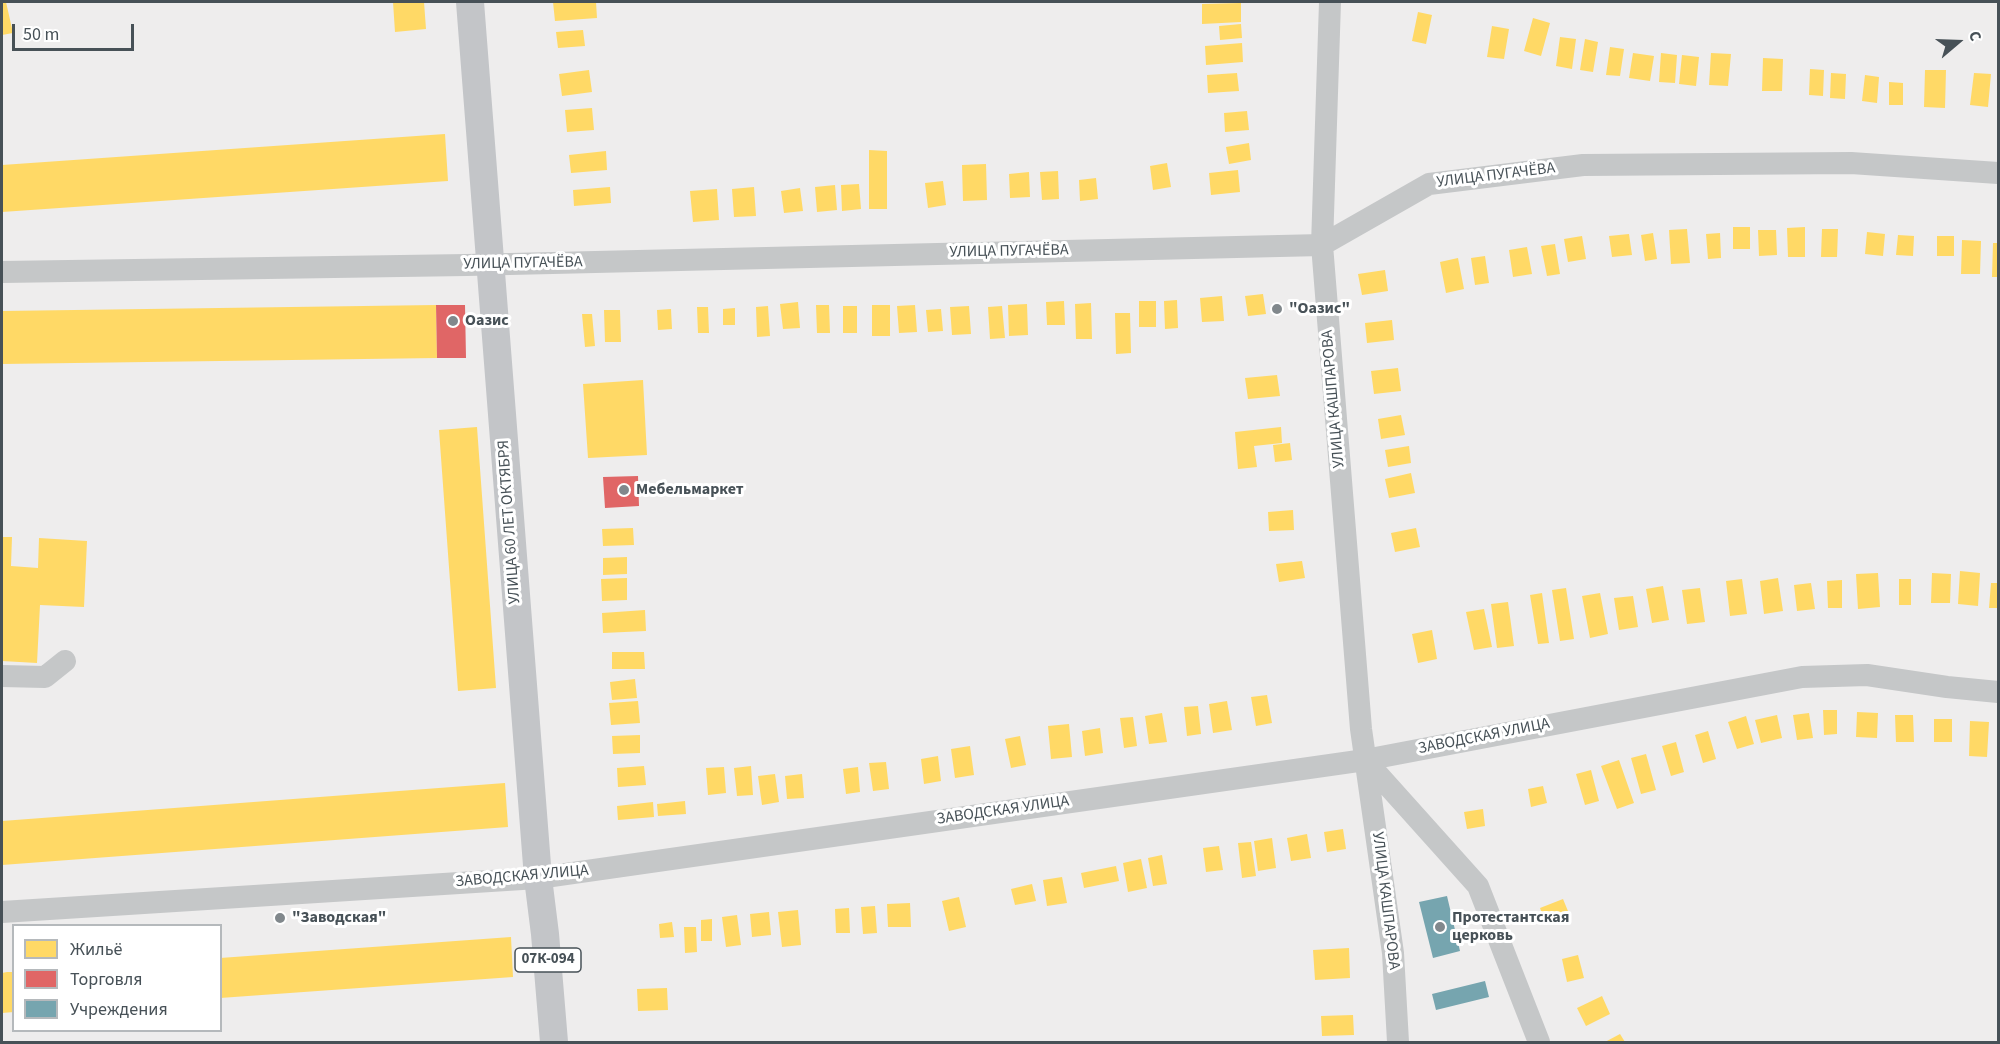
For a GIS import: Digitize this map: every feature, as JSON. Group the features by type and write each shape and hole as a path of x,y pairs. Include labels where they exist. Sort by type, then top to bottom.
{"main road":[{"name":"УЛИЦА 60 ЛЕТ ОКТЯБРЯ","path":"470,2 537,878 545,934 555,1042"}],"street":[{"name":"УЛИЦА КАШПАРОВА","path":"1330,2 1322,245 1361,729 1393,953 1398,1042"},
{"name":"УЛИЦА ПУГАЧЁВА","path":"2,272 491,264 1322,245 1429,184 1583,165 1851,163 1998,173"},
{"path":"2,676 45,677 65,661"},
{"name":"ЗАВОДСКАЯ УЛИЦА","path":"2,912 537,878 1365,759 1802,677 1867,675 1998,692"},
{"path":"1365,759 1478,886 1539,1042"}],"building: Жильё":[{"path":"2,2 6,2 13,33 2,35"},
{"path":"393,2 424,2 426,29 395,32"},
{"path":"553,2 596,2 597,18 555,21"},
{"path":"1241,3 1241,22 1202,24 1202,4"},
{"path":"1418,12 1432,15 1426,44 1412,41"},
{"path":"1533,18 1550,23 1541,56 1524,51"},
{"path":"1241,24 1242,38 1220,40 1219,26"},
{"path":"1492,26 1509,29 1504,59 1487,57"},
{"path":"583,30 585,46 558,48 556,32"},
{"path":"1560,37 1576,39 1572,69 1556,66"},
{"path":"1585,39 1598,42 1593,72 1580,70"},
{"path":"1242,43 1243,62 1206,65 1205,46"},
{"path":"1610,47 1624,49 1620,76 1606,75"},
{"path":"1633,53 1654,56 1650,81 1629,78"},
{"path":"1661,53 1677,55 1675,83 1659,82"},
{"path":"1711,53 1731,54 1728,86 1709,85"},
{"path":"1682,55 1699,57 1696,86 1679,84"},
{"path":"1763,58 1783,59 1782,91 1762,91"},
{"path":"1810,69 1824,70 1823,96 1809,95"},
{"path":"589,70 592,92 562,96 559,74"},
{"path":"1925,70 1946,70 1945,108 1924,107"},
{"path":"1237,73 1239,91 1208,93 1207,75"},
{"path":"1831,73 1846,74 1845,99 1830,98"},
{"path":"1974,73 1991,74 1988,107 1970,105"},
{"path":"1865,75 1879,77 1877,103 1862,101"},
{"path":"1889,82 1903,83 1903,105 1889,105"},
{"path":"592,108 594,130 567,132 565,110"},
{"path":"1247,111 1249,130 1225,132 1224,113"},
{"path":"445,134 448,181 2,212 2,165"},
{"path":"1249,143 1251,160 1229,164 1226,147"},
{"path":"869,150 887,151 887,209 869,209"},
{"path":"606,151 607,170 571,173 569,155"},
{"path":"1167,163 1171,187 1153,190 1150,166"},
{"path":"986,164 987,200 963,201 962,165"},
{"path":"1238,170 1240,192 1211,195 1209,173"},
{"path":"1058,171 1059,199 1042,200 1040,172"},
{"path":"1029,172 1030,197 1010,198 1009,174"},
{"path":"1096,178 1098,199 1080,201 1079,180"},
{"path":"943,181 946,205 928,208 925,183"},
{"path":"859,184 861,209 842,211 841,185"},
{"path":"835,185 837,210 817,212 815,187"},
{"path":"610,187 611,203 574,206 573,190"},
{"path":"754,187 756,216 734,217 732,189"},
{"path":"800,188 803,211 784,213 781,191"},
{"path":"717,189 719,220 693,222 690,191"},
{"path":"1733,227 1750,227 1750,249 1733,249"},
{"path":"1805,227 1805,257 1788,257 1787,228"},
{"path":"1687,229 1690,263 1671,264 1669,230"},
{"path":"1822,229 1838,229 1837,257 1821,257"},
{"path":"1758,230 1776,230 1777,255 1759,256"},
{"path":"1867,232 1885,234 1883,256 1865,254"},
{"path":"1653,233 1657,259 1645,261 1641,235"},
{"path":"1720,233 1721,258 1708,259 1706,234"},
{"path":"1629,234 1632,255 1612,257 1609,236"},
{"path":"1898,235 1914,236 1913,256 1896,255"},
{"path":"1582,236 1586,259 1568,262 1564,239"},
{"path":"1937,236 1954,236 1954,256 1937,256"},
{"path":"1962,240 1981,241 1980,274 1961,274"},
{"path":"1993,243 1998,243 1998,277 1992,277"},
{"path":"1555,244 1560,274 1547,276 1541,246"},
{"path":"1527,247 1532,274 1513,277 1509,250"},
{"path":"1485,256 1489,283 1475,285 1471,258"},
{"path":"1458,258 1464,289 1446,293 1440,262"},
{"path":"1385,270 1388,291 1362,295 1358,274"},
{"path":"1263,294 1266,314 1248,316 1245,296"},
{"path":"1222,296 1224,321 1202,322 1200,298"},
{"path":"1177,300 1178,328 1165,329 1164,301"},
{"path":"1064,301 1065,325 1047,325 1046,302"},
{"path":"1139,301 1156,301 1156,327 1139,327"},
{"path":"798,302 800,328 783,329 780,304"},
{"path":"1091,303 1092,339 1076,339 1075,304"},
{"path":"1027,304 1028,335 1009,336 1008,305"},
{"path":"436,305 437,358 2,364 2,311"},
{"path":"816,305 829,305 830,333 817,333"},
{"path":"872,305 890,305 890,336 872,336"},
{"path":"915,305 917,332 899,333 897,306"},
{"path":"768,306 770,336 757,337 756,307"},
{"path":"843,306 857,306 857,333 843,333"},
{"path":"969,306 971,334 952,335 950,307"},
{"path":"1002,306 1005,338 990,339 988,307"},
{"path":"697,307 708,307 709,333 698,333"},
{"path":"735,308 735,325 723,325 723,309"},
{"path":"671,309 672,329 658,330 657,310"},
{"path":"941,309 943,331 928,332 926,310"},
{"path":"604,310 620,310 621,342 605,342"},
{"path":"1115,313 1130,313 1131,353 1116,354"},
{"path":"582,314 592,314 595,346 585,347"},
{"path":"1392,320 1394,340 1367,343 1365,323"},
{"path":"1398,368 1401,391 1374,394 1371,371"},
{"path":"1277,375 1280,396 1248,399 1245,378"},
{"path":"643,380 647,455 588,458 583,384"},
{"path":"1401,415 1405,435 1381,439 1378,419"},
{"path":"477,427 496,688 458,691 439,430"},
{"path":"1281,427 1282,443 1254,446 1257,467 1238,469 1235,432"},
{"path":"1290,443 1292,460 1275,462 1273,445"},
{"path":"1409,446 1411,463 1388,467 1385,450"},
{"path":"1411,473 1415,493 1389,498 1385,479"},
{"path":"1293,510 1294,530 1269,531 1268,512"},
{"path":"633,528 634,545 603,546 602,529"},
{"path":"1416,528 1420,547 1395,552 1391,533"},
{"path":"2,537 12,537 11,566 38,568 39,538 87,541 84,607 40,605 37,663 2,661"},
{"path":"627,557 627,574 603,575 603,558"},
{"path":"1302,561 1305,578 1279,582 1276,564"},
{"path":"1960,571 1980,573 1978,606 1958,604"},
{"path":"1878,573 1880,607 1858,609 1856,574"},
{"path":"1932,573 1951,574 1950,603 1931,603"},
{"path":"627,578 627,600 602,601 601,579"},
{"path":"1778,578 1783,611 1764,614 1760,581"},
{"path":"1742,579 1747,614 1730,616 1726,581"},
{"path":"1899,579 1911,579 1911,605 1899,605"},
{"path":"1842,580 1842,608 1828,608 1827,581"},
{"path":"1811,583 1815,609 1797,611 1794,585"},
{"path":"1991,583 1998,583 1998,608 1989,608"},
{"path":"1663,586 1669,620 1652,623 1646,589"},
{"path":"1566,588 1574,639 1560,641 1552,590"},
{"path":"1700,588 1705,622 1687,624 1682,590"},
{"path":"1542,593 1549,643 1538,644 1530,595"},
{"path":"1600,593 1608,634 1590,638 1582,596"},
{"path":"1633,596 1638,627 1619,630 1614,598"},
{"path":"1508,602 1514,646 1497,648 1491,604"},
{"path":"1484,609 1492,647 1474,650 1466,612"},
{"path":"645,610 646,631 603,633 602,613"},
{"path":"1432,630 1437,659 1418,663 1412,634"},
{"path":"612,652 644,652 645,669 612,669"},
{"path":"635,679 637,698 612,700 610,682"},
{"path":"1267,695 1272,723 1256,726 1251,697"},
{"path":"638,701 640,723 611,725 609,703"},
{"path":"1227,701 1232,730 1213,733 1209,704"},
{"path":"1198,706 1201,734 1187,736 1184,707"},
{"path":"1823,710 1837,710 1837,734 1824,735"},
{"path":"1857,712 1878,713 1877,738 1856,737"},
{"path":"1162,713 1167,742 1149,744 1145,716"},
{"path":"1809,713 1813,738 1797,740 1793,715"},
{"path":"1777,715 1782,738 1761,743 1755,720"},
{"path":"1895,715 1913,715 1914,742 1896,742"},
{"path":"1746,716 1754,744 1737,749 1728,722"},
{"path":"1133,717 1137,746 1124,748 1120,718"},
{"path":"1934,719 1952,719 1952,742 1934,742"},
{"path":"1970,721 1989,722 1987,757 1969,756"},
{"path":"1069,724 1072,757 1051,759 1048,726"},
{"path":"1100,728 1103,753 1085,756 1082,731"},
{"path":"1708,731 1716,759 1703,763 1695,735"},
{"path":"640,735 640,753 613,754 612,736"},
{"path":"1020,736 1026,765 1011,768 1005,739"},
{"path":"1676,742 1684,772 1671,776 1662,746"},
{"path":"970,746 974,775 955,778 951,749"},
{"path":"1646,754 1656,790 1641,794 1631,758"},
{"path":"938,756 941,781 924,784 921,759"},
{"path":"1619,760 1634,803 1617,809 1601,766"},
{"path":"886,762 889,789 873,791 869,763"},
{"path":"644,766 646,785 618,787 617,768"},
{"path":"751,766 753,795 737,796 734,768"},
{"path":"724,767 726,793 708,795 706,768"},
{"path":"858,767 860,792 846,794 843,769"},
{"path":"1591,770 1599,801 1585,805 1576,774"},
{"path":"775,774 779,802 762,805 758,776"},
{"path":"802,774 804,798 787,799 785,776"},
{"path":"505,783 508,827 2,865 2,821"},
{"path":"1543,786 1547,803 1531,807 1528,789"},
{"path":"685,801 686,814 658,816 657,804"},
{"path":"653,802 654,817 618,820 617,806"},
{"path":"1483,809 1485,826 1467,829 1464,812"},
{"path":"1343,829 1346,849 1327,852 1324,832"},
{"path":"1307,834 1311,858 1291,861 1287,838"},
{"path":"1272,838 1276,868 1258,871 1254,841"},
{"path":"1251,842 1256,876 1242,878 1238,843"},
{"path":"1219,846 1223,870 1206,872 1203,848"},
{"path":"1162,855 1167,884 1153,886 1148,858"},
{"path":"1141,859 1147,888 1128,892 1123,863"},
{"path":"1116,866 1119,881 1084,888 1081,873"},
{"path":"1062,877 1067,903 1047,906 1043,880"},
{"path":"1032,884 1036,901 1015,905 1011,889"},
{"path":"959,897 966,927 949,931 942,901"},
{"path":"1563,899 1570,916 1546,924 1540,908"},
{"path":"910,903 911,927 888,927 887,904"},
{"path":"875,906 877,933 863,934 861,907"},
{"path":"849,908 850,933 836,933 835,909"},
{"path":"798,910 801,945 782,947 778,912"},
{"path":"769,912 771,935 752,937 750,914"},
{"path":"737,915 741,945 726,947 722,917"},
{"path":"712,919 712,941 701,941 701,920"},
{"path":"672,922 674,937 660,938 659,924"},
{"path":"684,927 696,927 697,952 685,953"},
{"path":"511,937 513,977 222,998 222,958"},
{"path":"1349,948 1350,978 1315,980 1313,950"},
{"path":"1578,955 1584,978 1567,982 1562,959"},
{"path":"12,972 12,1012 2,1013 2,973"},
{"path":"667,988 668,1010 638,1011 637,989"},
{"path":"1602,996 1610,1014 1586,1026 1577,1008"},
{"path":"1353,1015 1354,1035 1322,1036 1321,1016"},
{"path":"1620,1034 1625,1042 1605,1042"}],"building: Торговля":[{"path":"436,305 465,305 466,358 437,358"},
{"path":"638,476 639,506 605,508 603,477"}],"building: Учреждения":[{"name":"Протестантская церковь","path":"1447,896 1460,951 1433,958 1419,902"},
{"path":"1485,981 1489,997 1436,1010 1432,994"}],"place":[{"name":"\"Оазис\"","path":"1277,309"},
{"name":"Оазис","path":"453,321"},
{"name":"Мебельмаркет","path":"624,490"},
{"name":"\"Заводская\"","path":"280,918"},
{"name":"Протестантская церковь","path":"1440,927"}]}
